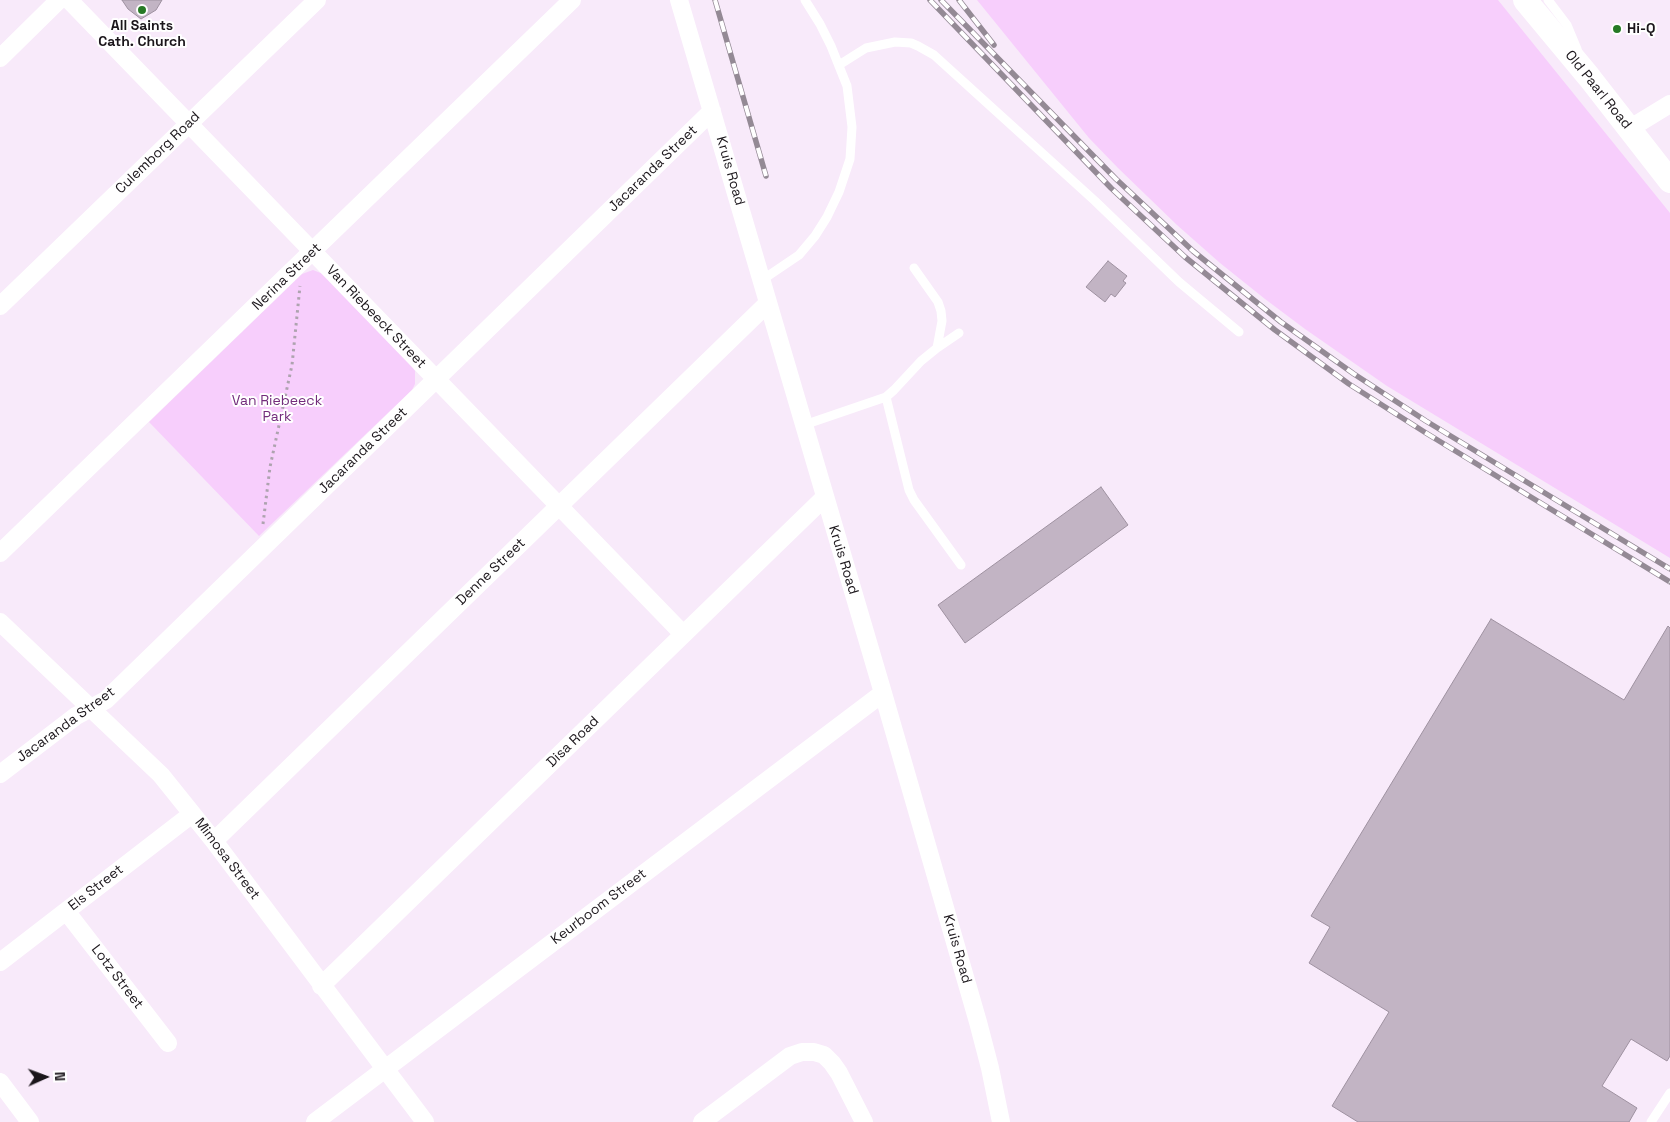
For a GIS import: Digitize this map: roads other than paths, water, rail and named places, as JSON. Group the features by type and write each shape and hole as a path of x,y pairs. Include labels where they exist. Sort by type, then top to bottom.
{"main road":[{"name":"Old Paarl Road","path":"1525,0 1670,181"}],"street":[{"path":"0,58 59,0"},
{"name":"Van Riebeeck Street","path":"69,0 189,124 307,258 437,380 683,634"},
{"name":"Culemborg Road","path":"0,306 317,0"},
{"name":"Nerina Street","path":"0,553 572,0"},
{"name":"Kruis Road","path":"679,0 978,1022 1001,1122"},
{"path":"1629,129 1670,104"},
{"name":"Jacaranda Street","path":"0,774 76,716 106,700 712,111"},
{"name":"Denne Street","path":"214,841 768,303"},
{"name":"Disa Road","path":"321,986 825,497"},
{"name":"Mimosa Street","path":"0,622 92,707 161,775 214,841 321,986 425,1122"},
{"name":"Keurboom Street","path":"315,1122 883,693"},
{"name":"Els Street","path":"0,962 192,814"},
{"name":"Lotz Street","path":"66,910 168,1043"},
{"path":"702,1122 790,1056 802,1052 814,1052 824,1055 832,1063 864,1122"},
{"path":"0,1082 30,1122"}],"lane":[{"path":"762,280 799,255 815,236 828,216 846,176 850,159 852,126 847,86 820,24 805,0"},
{"path":"1548,0 1567,25 1589,78"},
{"path":"839,65 866,48 895,42 911,43 934,55 1089,195 1179,282 1239,332"},
{"path":"914,268 938,302 941,311 942,321 937,348"},
{"path":"804,425 886,397 921,361 958,333"},
{"path":"886,397 909,490 914,500 961,565"},
{"path":"1651,1122 1670,1093"}],"railway":[{"path":"715,0 766,176"},
{"path":"930,0 1111,188 1185,257 1275,330 1349,384 1670,582"},
{"path":"941,0 1116,179 1193,251 1281,322 1354,374 1426,421 1670,569"},
{"path":"959,0 994,45"}],"place":[{"name":"All Saints Cath. Church","path":"142,10"},
{"name":"Hi-Q","path":"1617,29"}],"park label":[{"name":"Van Riebeeck Park","path":"277,410"}]}
